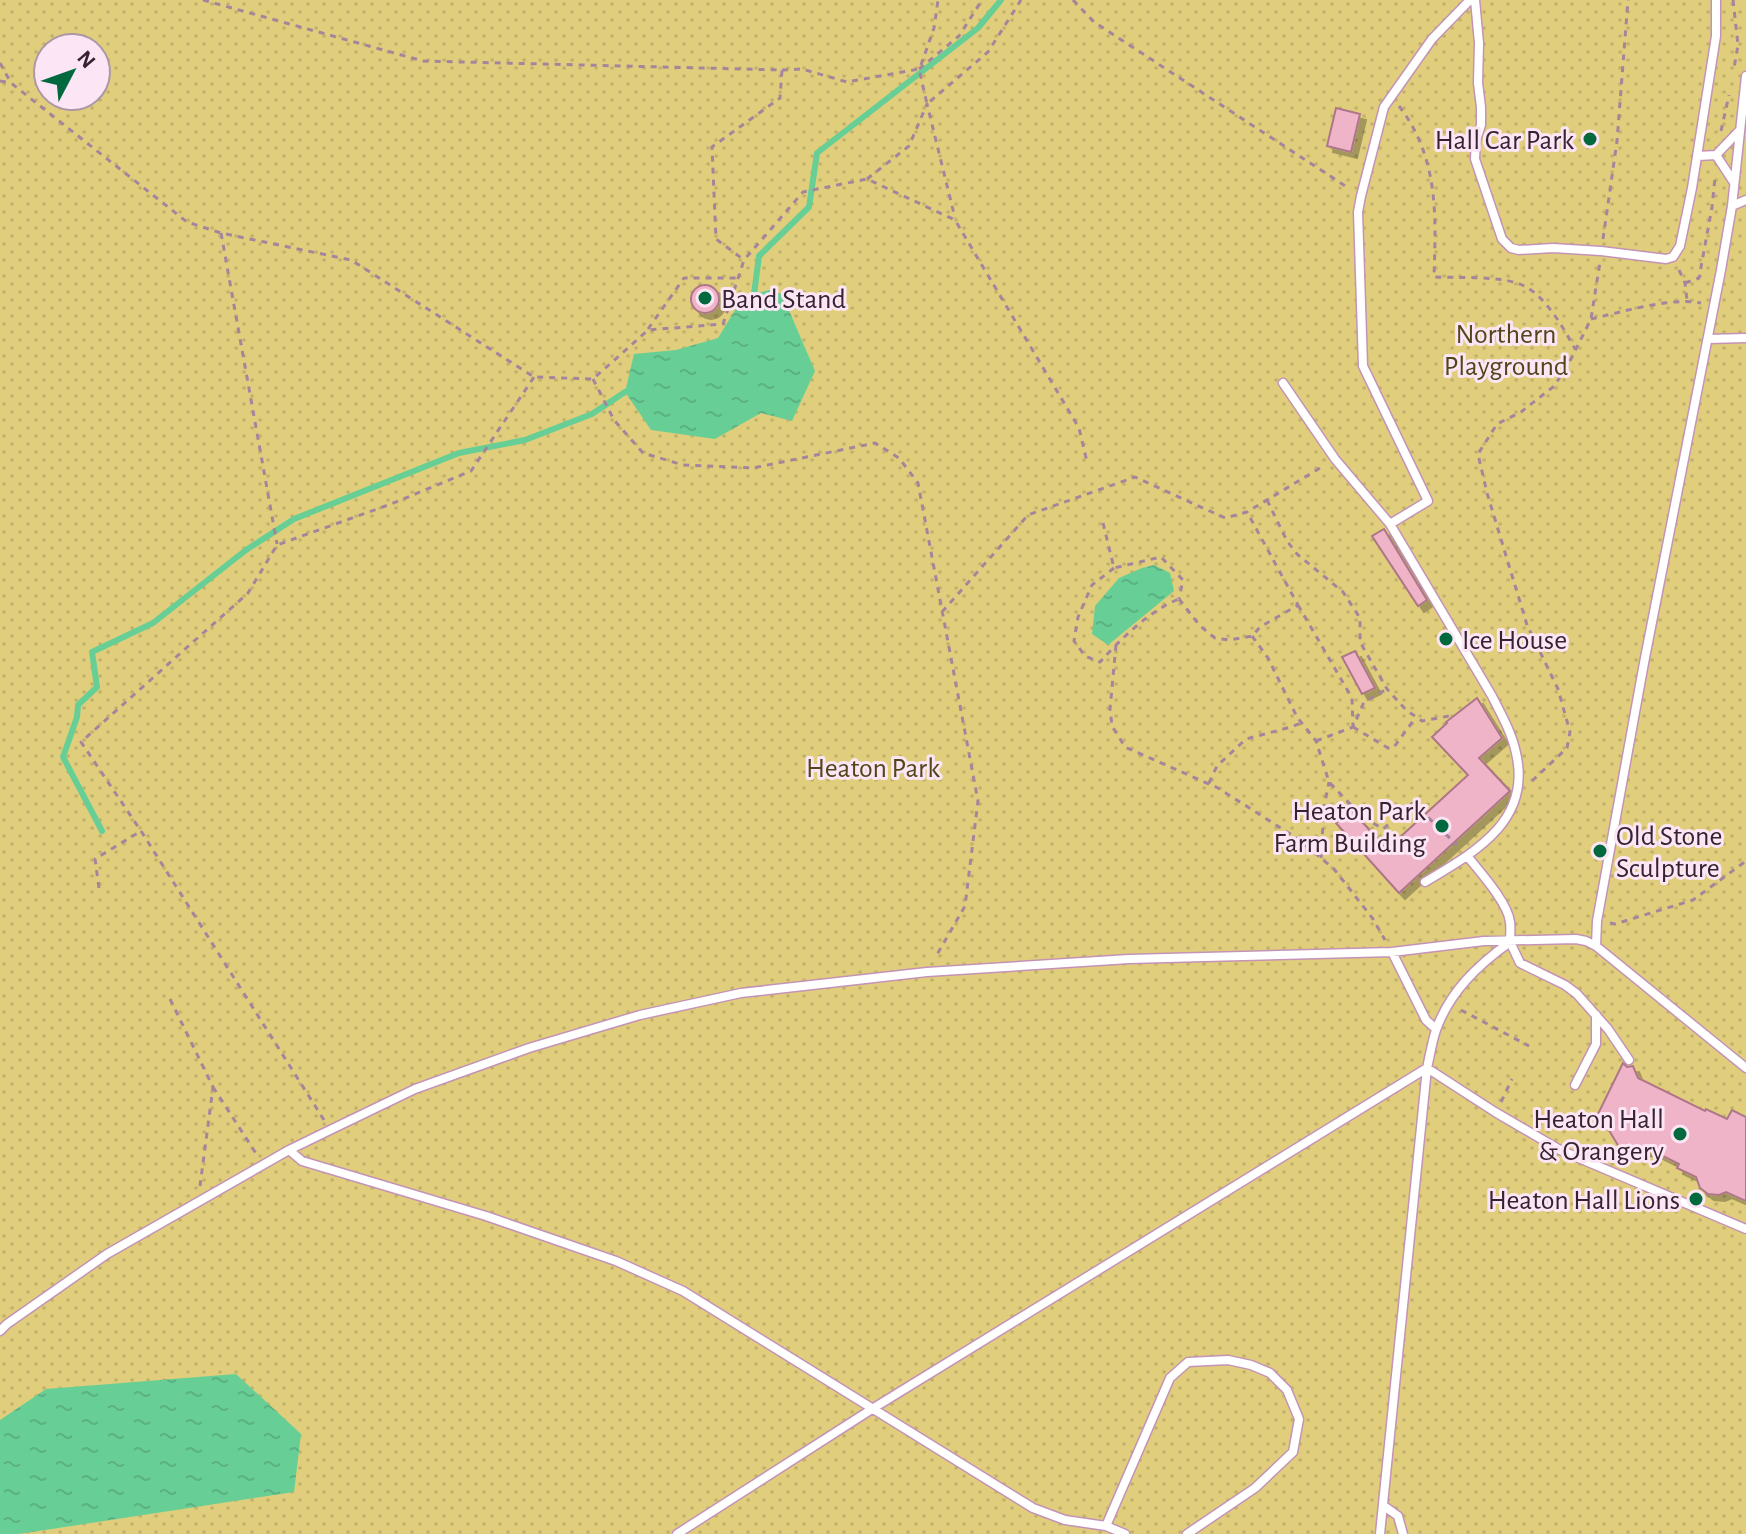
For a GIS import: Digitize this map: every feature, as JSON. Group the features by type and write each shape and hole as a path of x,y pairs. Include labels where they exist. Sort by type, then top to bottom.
{"lane":[{"path":"1390,524 1428,501 1363,366 1358,212 1384,107 1432,39 1473,0"},
{"path":"1473,0 1479,43 1481,107 1475,159 1502,239 1511,248 1519,250 1553,248 1601,251 1660,259 1673,257 1680,246 1698,156 1716,36 1716,0"},
{"path":"1596,946 1597,921 1644,663 1715,306 1732,206 1746,76"},
{"path":"1698,156 1716,155 1739,131"},
{"path":"1716,155 1733,181"},
{"path":"1732,206 1746,200"},
{"path":"1708,339 1746,338"},
{"path":"1283,383 1335,459 1390,524 1492,696 1516,752 1519,772 1517,794 1502,827 1468,857 1425,882"},
{"path":"1468,857 1506,910 1510,921 1510,942 1520,963 1577,994 1629,1060"},
{"path":"0,1331 107,1254 289,1150 415,1089 529,1048 640,1015 741,993 927,972 1129,959 1392,952 1484,941 1576,939 1596,946 1746,1068"},
{"path":"1380,1534 1427,1068 1436,1029 1466,978 1484,960 1510,942"},
{"path":"1392,952 1426,1020 1436,1029"},
{"path":"1575,1085 1596,1044 1595,1014"},
{"path":"1427,1068 1560,1150 1746,1229"},
{"path":"677,1534 872,1409 1427,1068"},
{"path":"289,1150 302,1161 486,1216 616,1261 683,1291 1033,1508 1065,1520 1106,1526 1125,1534"},
{"path":"1106,1526 1170,1378 1188,1362 1207,1360 1228,1360 1270,1373 1287,1390 1299,1419 1293,1452 1255,1488 1187,1534"},
{"path":"1384,1506 1398,1516 1403,1534"}],"path":[{"path":"203,0 423,61 802,69 847,82 920,70 959,36 982,0"},
{"path":"938,0 934,28 920,70 955,220 1079,428 1087,462"},
{"path":"648,330 723,324 744,260 803,192 867,179 909,146 927,104 988,52 1021,0"},
{"path":"1073,0 1094,22 1361,196"},
{"path":"1517,794 1567,748 1570,732 1558,689 1527,625 1478,454 1497,424 1521,412 1553,387 1591,319 1614,175 1628,0"},
{"path":"0,63 11,83 187,222 221,233 351,260 534,377 593,379 648,330 684,278 739,278"},
{"path":"744,260 716,239 712,147 780,98 782,70"},
{"path":"0,81 11,83"},
{"path":"1390,99 1401,108 1419,139 1432,181 1436,217 1434,277 1519,283 1538,297 1560,322 1576,350"},
{"path":"867,179 955,220"},
{"path":"221,233 277,544"},
{"path":"1673,257 1685,283 1687,300"},
{"path":"1591,319 1687,300 1715,306"},
{"path":"330,1130 141,831 81,742 248,593 277,544 391,504 471,471 534,377"},
{"path":"593,379 614,420 643,453 683,465 753,468 875,443 899,458 918,483 978,801 965,906 927,972"},
{"path":"942,612 1028,515 1135,477 1225,518 1247,512 1335,459"},
{"path":"1267,500 1287,541 1297,554 1343,592 1360,618 1360,642 1387,689 1406,710 1422,721 1449,716"},
{"path":"1247,512 1352,698 1353,727"},
{"path":"1103,523 1114,568"},
{"path":"1179,599 1165,604 1100,662 1085,656 1074,641 1078,617 1092,585 1114,568 1161,557 1183,580 1179,599 1200,626 1215,638 1229,640 1252,636 1260,627 1298,605"},
{"path":"1252,636 1268,658 1297,717 1316,741 1329,782 1353,807"},
{"path":"1116,645 1110,709 1112,726 1125,747 1209,783 1285,830 1334,869 1373,919 1392,952"},
{"path":"1316,741 1353,727 1364,702 1387,689"},
{"path":"1353,727 1388,748 1394,747 1416,717"},
{"path":"1209,783 1217,766 1246,739 1302,722"},
{"path":"1321,858 1329,782"},
{"path":"1363,817 1383,829 1413,803 1468,857"},
{"path":"99,888 95,859 141,831"},
{"path":"1597,921 1615,924 1693,900 1746,861"},
{"path":"170,999 213,1087 263,1165"},
{"path":"1462,1011 1529,1046"},
{"path":"1506,1091 1512,1079"},
{"path":"198,1202 213,1087"}],"green space":[{"name":"Heaton Park","path":"0,0 1746,0 1746,1534 0,1534"}],"water":[{"path":"769,290 782,294 815,371 792,421 761,413 715,439 651,430 625,392 634,354 676,350 718,338 743,297"},
{"path":"1154,565 1170,573 1174,591 1108,645 1092,634 1095,606 1119,578"},
{"path":"236,1374 301,1434 294,1492 19,1534 0,1534 0,1420 46,1389"}],"building":[{"path":"1336,108 1360,114 1351,152 1327,146"},
{"name":"Band Stand","path":"705,285 715,289 719,299 715,309 705,313 695,309 691,299 695,289"},
{"path":"1384,529 1427,600 1418,606 1372,536"},
{"path":"1355,651 1375,688 1362,694 1342,657"},
{"name":"Heaton Park Farm Building","path":"1477,698 1502,738 1479,758 1510,791 1399,893 1336,823 1351,810 1387,849 1468,775 1432,737"},
{"name":"Heaton Hall & Orangery","path":"1623,1063 1627,1067 1633,1066 1638,1078 1705,1111 1727,1119 1732,1110 1746,1117 1746,1201 1726,1192 1708,1194 1700,1188 1696,1177 1677,1168 1679,1164 1649,1149 1633,1154 1619,1147 1607,1127 1595,1120"}],"waterway":[{"path":"754,294 759,256 809,207 817,153 978,28 1001,0"},
{"path":"102,831 63,757 78,705 97,687 92,652 153,623 246,550 294,519 459,453 525,440 592,414 625,392"}],"place":[{"name":"Hall Car Park","path":"1590,139"},
{"name":"Band Stand","path":"705,298"},
{"name":"Ice House","path":"1446,639"},
{"name":"Heaton Park Farm Building","path":"1442,826"},
{"name":"Old Stone Sculpture","path":"1600,851"},
{"name":"Heaton Hall & Orangery","path":"1680,1134"},
{"name":"Heaton Hall Lions","path":"1696,1199"}],"park label":[{"name":"Northern Playground","path":"1506,349"}]}
